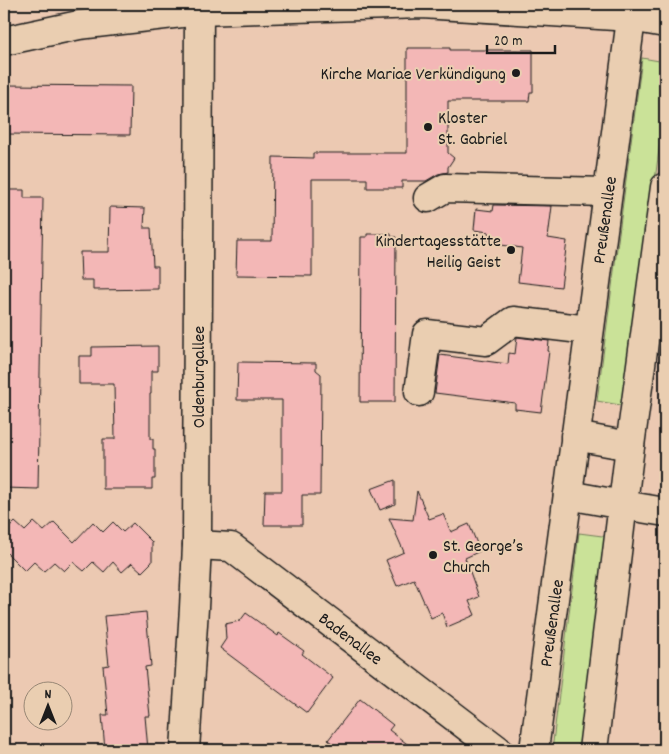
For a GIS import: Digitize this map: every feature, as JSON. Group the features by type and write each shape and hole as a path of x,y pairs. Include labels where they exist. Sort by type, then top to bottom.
{"street":[{"path":"4,41 79,25 199,7 422,4 632,11 665,22"},
{"name":"Oldenburgallee","path":"185,750 197,545 199,7"},
{"name":"Preußenallee","path":"534,750 632,11"},
{"path":"593,750 630,446 665,187"},
{"path":"428,198 445,188 607,192"},
{"path":"419,392 428,334 486,342 513,321 589,330"},
{"path":"575,436 630,446"},
{"path":"568,495 665,512"},
{"name":"Badenallee","path":"197,545 231,547 498,750"}],"green space":[{"path":"642,58 665,62 665,103 626,406 597,401"},
{"path":"579,533 610,537 581,750 552,750"}],"building":[{"name":"Kloster St. Gabriel","path":"407,48 533,50 533,92 530,92 529,101 448,101 448,153 454,158 448,167 448,172 438,174 426,181 402,181 402,188 367,188 367,179 312,179 312,276 236,275 237,241 272,241 273,157 313,158 313,153 407,153"},
{"path":"4,85 131,86 130,135 4,134"},
{"path":"4,190 24,190 24,198 43,198 38,489 4,488"},
{"path":"494,205 552,206 548,238 567,241 561,287 518,282 522,248 488,243 489,232 474,230 476,209 493,211"},
{"path":"110,207 145,208 144,228 151,228 153,266 158,266 158,289 93,290 93,280 81,280 80,252 109,252"},
{"path":"367,234 391,234 391,237 396,237 395,402 360,402 361,237 367,237"},
{"path":"517,337 549,341 541,412 515,409 515,403 435,393 440,355 508,364 509,353 515,354"},
{"path":"158,346 158,371 151,371 150,394 150,439 153,439 153,449 155,449 155,479 152,479 152,489 103,489 103,439 115,439 114,384 79,384 79,356 92,356 92,347"},
{"path":"238,362 316,363 316,370 321,374 320,495 302,495 302,525 264,525 265,491 282,491 282,400 237,400"},
{"path":"395,480 395,504 380,510 371,489"},
{"name":"St. George’s Church","path":"417,491 429,519 443,514 451,532 469,524 480,551 465,558 479,597 469,601 475,615 447,627 442,613 431,618 414,579 397,586 386,560 404,552 389,518 413,520"},
{"path":"15,522 25,531 34,522 44,531 54,522 74,542 93,522 103,532 113,522 123,532 133,523 152,542 152,562 142,572 132,563 122,572 113,562 104,572 93,562 84,571 73,562 64,571 54,562 44,571 34,562 25,571 4,550 4,533"},
{"path":"146,612 151,666 145,667 150,716 145,716 148,750 105,750 102,715 108,715 103,666 109,665 104,616"},
{"path":"246,613 278,636 279,633 304,651 302,654 333,678 307,713 220,648 226,639 225,624 240,621"},
{"path":"360,699 393,725 389,730 415,750 341,750 328,740"}],"place":[{"name":"Kirche Mariae Verkündigung","path":"516,73"},
{"name":"Kloster St. Gabriel","path":"428,127"},
{"name":"Kindertagesstätte Heilig Geist","path":"511,250"},
{"name":"St. George’s Church","path":"433,555"}]}
